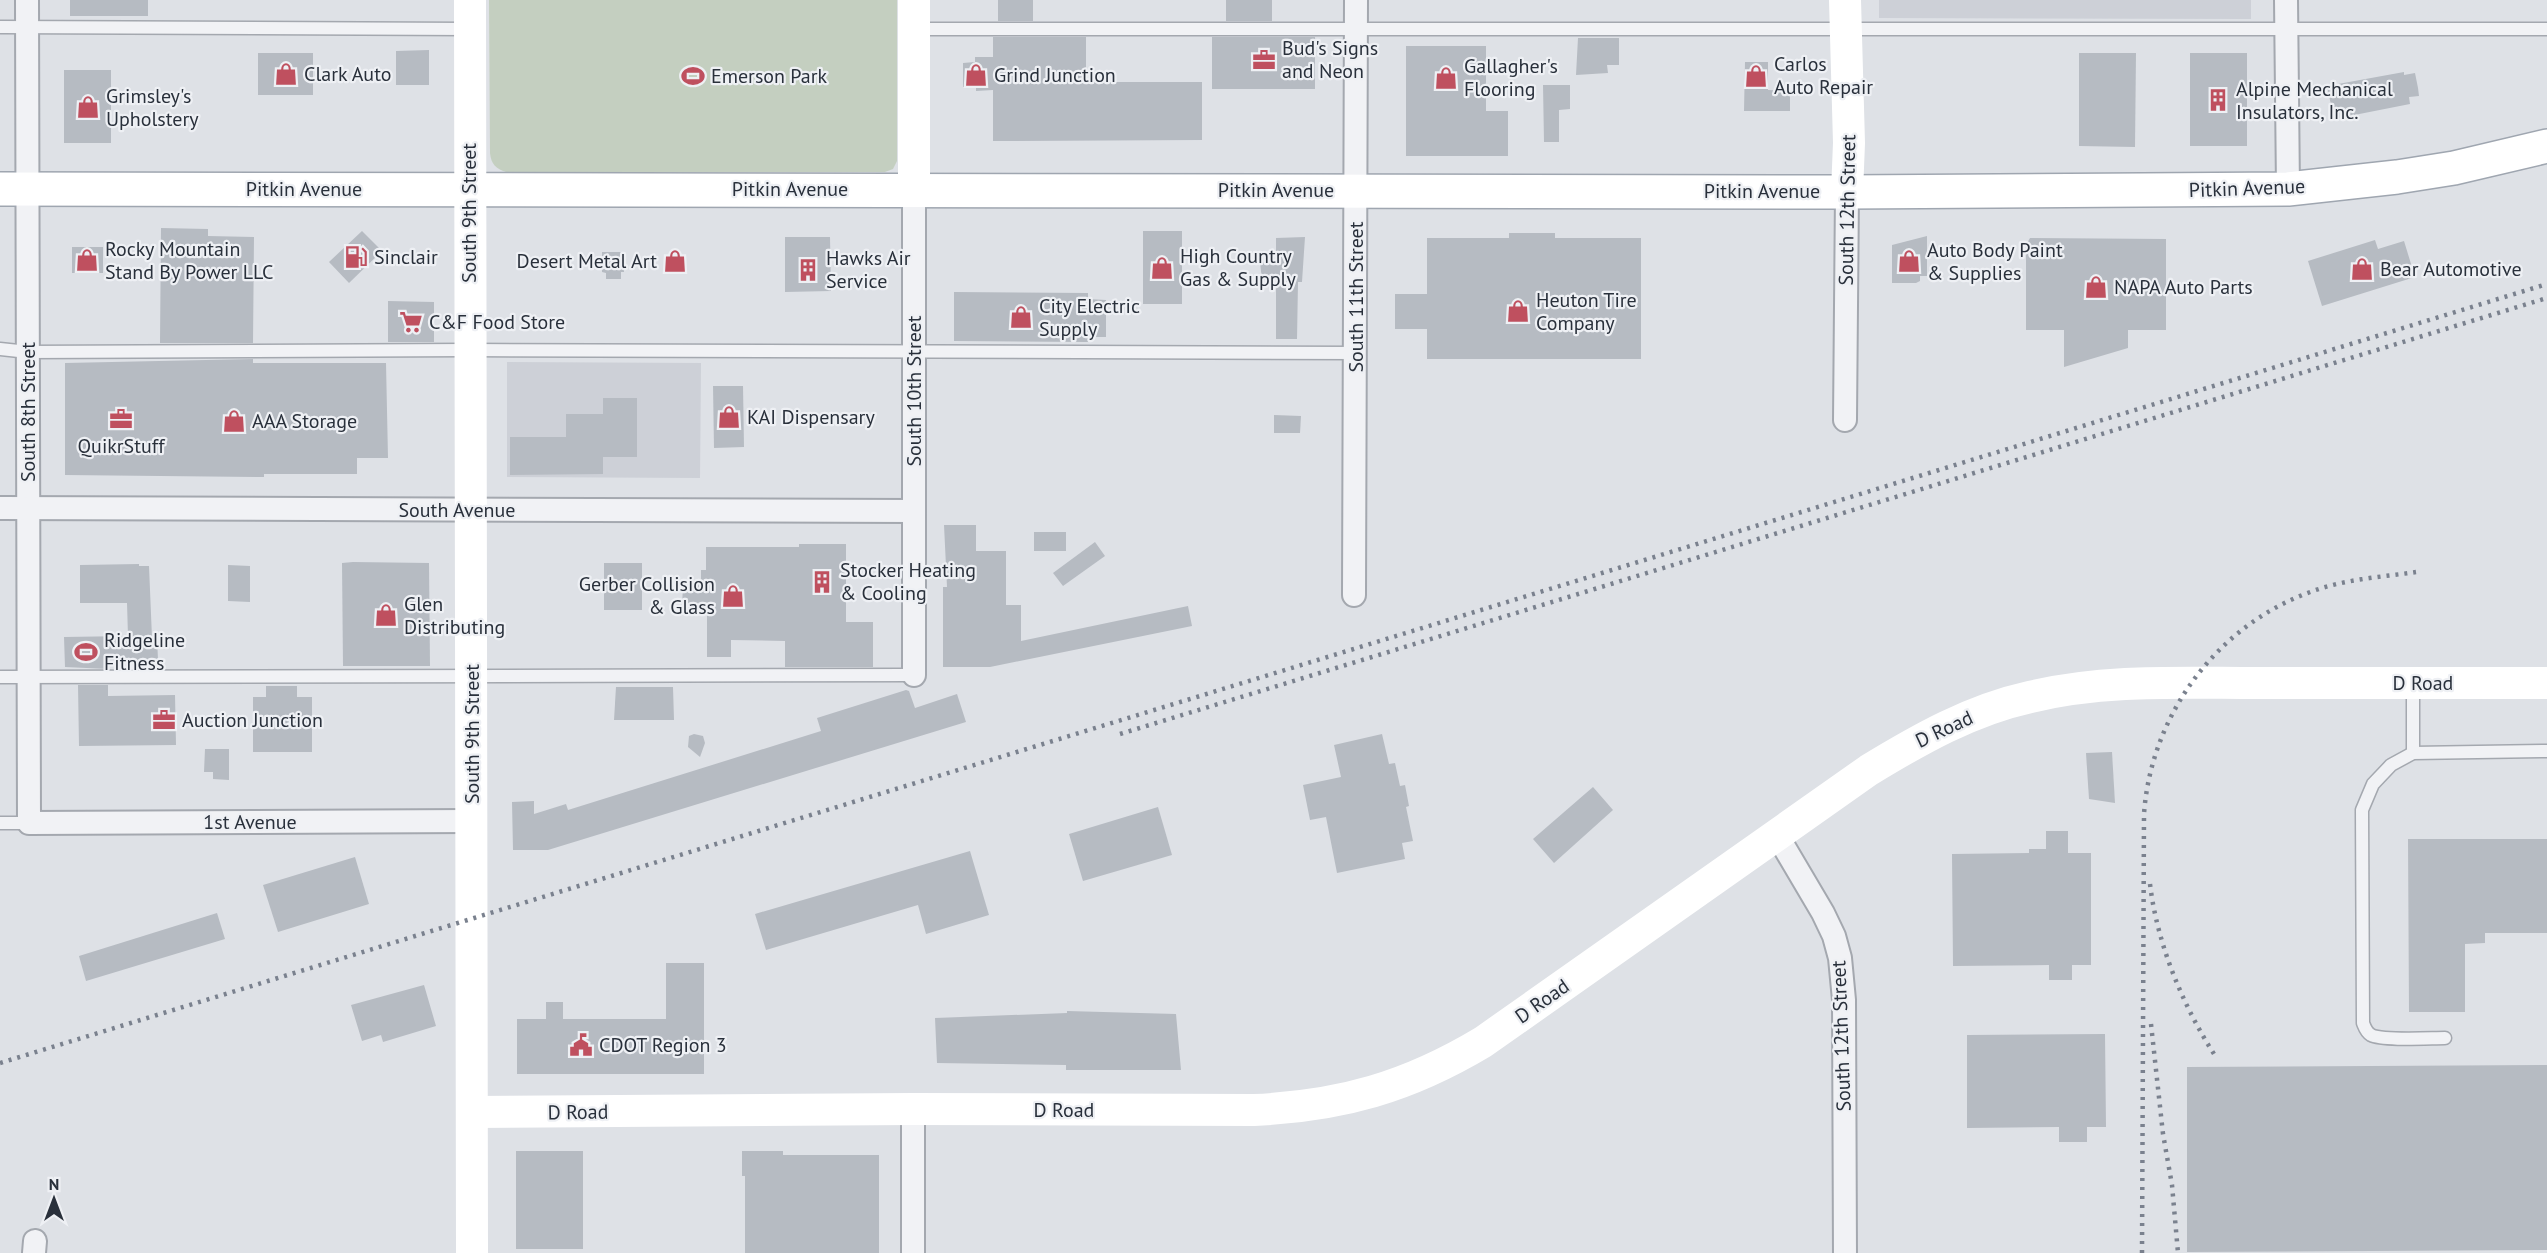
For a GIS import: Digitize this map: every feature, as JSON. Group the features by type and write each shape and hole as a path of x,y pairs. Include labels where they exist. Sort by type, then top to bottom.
{"main road":[{"name":"Pitkin Avenue","path":"14,189 1847,192 2288,189 2454,168 2547,146"}],"street":[{"name":"South 8th Street","path":"27,0 27,27 14,189 27,352 29,823"},
{"name":"South 11th Street","path":"1354,595 1356,0"},
{"path":"2286,0 2288,189"},
{"name":"South 10th Street","path":"914,14 914,675"},
{"name":"South 12th Street","path":"1845,14 1849,144 1845,420"},
{"name":"South 9th Street","path":"469,15 472,1253"},
{"name":"South Avenue","path":"0,508 28,510 914,511"},
{"name":"D Road","path":"472,1112 913,1109 1254,1110 1334,1103 1367,1094 1436,1068 1483,1042 1869,770 1911,744 1952,723 1992,707 2030,696 2101,686 2143,683 2547,683"},
{"name":"1st Avenue","path":"29,823 472,821"},
{"name":"South 12th Street","path":"1777,835 1823,913 1834,936 1840,958 1844,1000 1845,1253"},
{"path":"913,1109 913,1253"}],"lane":[{"path":"914,14 1356,28 1845,14 2286,28 2547,28"},
{"path":"0,27 469,15"},
{"path":"0,350 27,352 470,350 1356,353"},
{"path":"0,677 914,675"},
{"path":"2413,683 2413,753"},
{"path":"2445,1038 2382,1038 2372,1035 2363,1023 2362,810 2373,784 2391,765 2413,753 2547,752"},
{"path":"0,823 29,823"}],"shaded area":[{"path":"1879,0 2251,0 2251,19 1879,18"},
{"path":"507,362 701,363 700,478 507,477"}],"green space":[{"name":"Emerson Park","path":"489,0 897,0 897,161 893,169 885,172 502,171 493,163 490,153"}],"building":[{"path":"70,0 148,0 148,16 70,16"},
{"path":"998,0 1033,0 1033,21 998,21"},
{"path":"1226,0 1272,0 1272,21 1226,21"},
{"path":"993,37 1086,37 1086,82 1202,82 1202,140 993,141 993,90 976,91 976,87 963,87 963,63 975,62 975,57 993,57"},
{"name":"Bud's Signs and Neon","path":"1212,37 1315,37 1315,89 1212,89"},
{"path":"1578,38 1619,38 1619,65 1607,65 1608,73 1576,75"},
{"name":"Gallagher's Flooring","path":"1406,46 1486,46 1486,111 1508,111 1508,156 1406,156"},
{"path":"429,50 429,85 396,85 396,51"},
{"name":"Clark Auto","path":"258,53 313,53 313,95 258,95"},
{"path":"2079,53 2136,53 2135,147 2079,146"},
{"name":"Alpine Mechanical Insulators, Inc.","path":"2190,53 2247,53 2247,146 2190,146"},
{"name":"Carlos Auto Repair","path":"1745,62 1768,62 1768,90 1790,91 1790,111 1744,111"},
{"name":"Grimsley's Upholstery","path":"64,70 111,70 111,143 64,143"},
{"path":"2404,72 2404,75 2415,73 2418,88 2419,96 2409,97 2410,104 2334,119 2327,86"},
{"path":"1543,85 1570,85 1570,109 1559,110 1559,142 1544,142"},
{"path":"161,228 208,229 208,236 254,237 253,343 160,343"},
{"name":"Sinclair","path":"362,231 382,251 349,283 329,262"},
{"name":"High Country Gas & Supply","path":"1143,231 1182,231 1182,304 1143,304"},
{"name":"Heuton Tire Company","path":"1509,233 1555,233 1555,238 1641,238 1641,359 1427,359 1427,329 1395,329 1395,294 1427,294 1427,238 1509,238"},
{"name":"Auto Body Paint & Supplies","path":"1927,236 1927,276 1920,276 1920,281 1916,283 1892,283 1892,245"},
{"name":"Hawks Air Service","path":"785,237 830,237 831,291 785,292"},
{"path":"1305,237 1302,282 1298,282 1297,339 1276,339 1276,279 1262,280 1260,262 1276,261 1276,238"},
{"name":"NAPA Auto Parts","path":"2030,238 2166,239 2166,330 2128,330 2128,348 2064,367 2064,330 2026,330 2026,245"},
{"name":"Bear Automotive","path":"2375,240 2378,249 2404,241 2415,277 2322,306 2308,261"},
{"name":"Rocky Mountain Stand By Power LLC","path":"72,247 103,247 103,273 72,273"},
{"path":"602,252 625,252 624,272 621,272 621,279 606,279 606,273 602,272"},
{"name":"City Electric Supply","path":"954,292 1088,293 1088,299 1106,300 1106,337 1088,337 1088,342 954,341"},
{"name":"C&F Food Store","path":"388,301 434,302 434,342 388,342"},
{"path":"253,359 253,363 386,363 388,458 357,458 357,474 264,474 264,477 65,475 65,363"},
{"name":"KAI Dispensary","path":"713,386 743,386 744,447 714,448"},
{"path":"603,398 637,398 637,457 603,457 603,474 510,475 510,437 566,437 566,414 603,414"},
{"path":"1274,415 1301,416 1300,433 1274,433"},
{"path":"944,525 976,525 976,551 1006,551 1006,605 1021,605 1021,641 1188,606 1192,626 990,667 943,667 943,587 947,587"},
{"path":"1034,532 1066,532 1066,551 1034,551"},
{"path":"1095,542 1105,556 1063,586 1053,573"},
{"path":"799,544 846,544 846,622 873,622 873,667 785,667 785,641 731,640 731,657 707,657 707,608 682,608 683,584 701,584 701,570 706,570 706,547 799,547"},
{"name":"Glen Distributing","path":"342,563 429,563 430,666 343,666"},
{"path":"604,563 642,563 642,610 604,610"},
{"path":"139,564 139,566 149,566 152,638 157,637 158,660 108,660 108,669 65,667 64,637 128,636 127,603 80,603 80,565"},
{"path":"228,565 250,566 250,602 228,601"},
{"path":"78,685 108,685 108,696 175,695 176,745 79,746"},
{"path":"266,686 297,686 297,697 312,697 312,752 253,752 253,697 266,697"},
{"path":"616,687 673,687 674,720 614,720"},
{"path":"906,690 909,691 915,708 957,694 966,722 548,850 513,850 512,802 534,801 534,814 566,804 568,810 821,731 817,718"},
{"path":"694,734 703,736 705,743 700,757 688,747 689,736"},
{"path":"1382,734 1389,764 1395,763 1400,786 1405,785 1409,806 1406,807 1413,841 1402,843 1405,859 1337,873 1326,817 1310,820 1303,785 1341,777 1334,745"},
{"path":"205,749 229,749 229,780 213,779 213,772 204,772"},
{"path":"2112,752 2115,803 2089,799 2086,753"},
{"path":"1593,787 1613,810 1554,863 1533,839"},
{"path":"1158,807 1172,855 1083,881 1069,834"},
{"path":"2046,831 2068,831 2068,853 2091,853 2091,965 2072,965 2072,980 2049,980 2049,965 1953,966 1952,854 2029,853 2029,849 2046,849"},
{"path":"2408,839 2547,839 2547,933 2485,933 2485,943 2465,944 2465,1012 2409,1012"},
{"path":"970,851 989,915 926,934 918,905 766,950 755,914"},
{"path":"355,857 369,904 278,932 263,885"},
{"path":"217,913 225,939 86,981 79,956"},
{"path":"666,963 704,963 704,1074 517,1074 517,1019 546,1019 546,1002 563,1002 563,1019 666,1019"},
{"path":"424,985 436,1026 383,1042 381,1035 362,1041 351,1005"},
{"path":"1067,1011 1176,1014 1181,1070 1066,1070 1066,1065 937,1063 935,1018 1067,1013"},
{"path":"2105,1034 2106,1127 2087,1127 2087,1142 2059,1142 2059,1127 1967,1128 1967,1035"},
{"path":"2547,1065 2547,1250 2187,1252 2187,1067"},
{"path":"516,1151 583,1151 583,1249 516,1249"},
{"path":"742,1151 783,1151 783,1155 879,1155 879,1253 745,1253 745,1176 742,1176"}],"railway":[{"path":"0,1063 2547,284"},
{"path":"1120,734 2547,298"},
{"path":"2142,1253 2144,814 2149,777 2160,742 2176,708 2196,677 2220,650 2248,626 2279,606 2313,591 2364,579 2416,572"},
{"path":"2150,884 2153,906 2165,951 2191,1015 2214,1054"},
{"path":"2151,1024 2163,1134 2172,1185 2178,1253"}],"place":[{"name":"Bud's Signs and Neon","path":"1264,60"},
{"name":"Clark Auto","path":"286,74"},
{"name":"Grind Junction","path":"976,75"},
{"name":"Emerson Park","path":"693,76"},
{"name":"Carlos Auto Repair","path":"1756,76"},
{"name":"Gallagher's Flooring","path":"1446,78"},
{"name":"Alpine Mechanical Insulators, Inc.","path":"2218,100"},
{"name":"Grimsley's Upholstery","path":"88,107"},
{"name":"Sinclair","path":"356,257"},
{"name":"Rocky Mountain Stand By Power LLC","path":"87,260"},
{"name":"Desert Metal Art","path":"675,261"},
{"name":"Auto Body Paint & Supplies","path":"1909,261"},
{"name":"High Country Gas & Supply","path":"1162,268"},
{"name":"Bear Automotive","path":"2362,269"},
{"name":"Hawks Air Service","path":"808,270"},
{"name":"NAPA Auto Parts","path":"2096,287"},
{"name":"Heuton Tire Company","path":"1518,311"},
{"name":"City Electric Supply","path":"1021,317"},
{"name":"C&F Food Store","path":"411,322"},
{"name":"KAI Dispensary","path":"729,417"},
{"name":"QuikrStuff","path":"121,419"},
{"name":"AAA Storage","path":"234,421"},
{"name":"Stocker Heating & Cooling","path":"822,582"},
{"name":"Gerber Collision & Glass","path":"733,596"},
{"name":"Glen Distributing","path":"386,615"},
{"name":"Ridgeline Fitness","path":"86,652"},
{"name":"Auction Junction","path":"164,720"},
{"name":"CDOT Region 3","path":"581,1045"}]}
